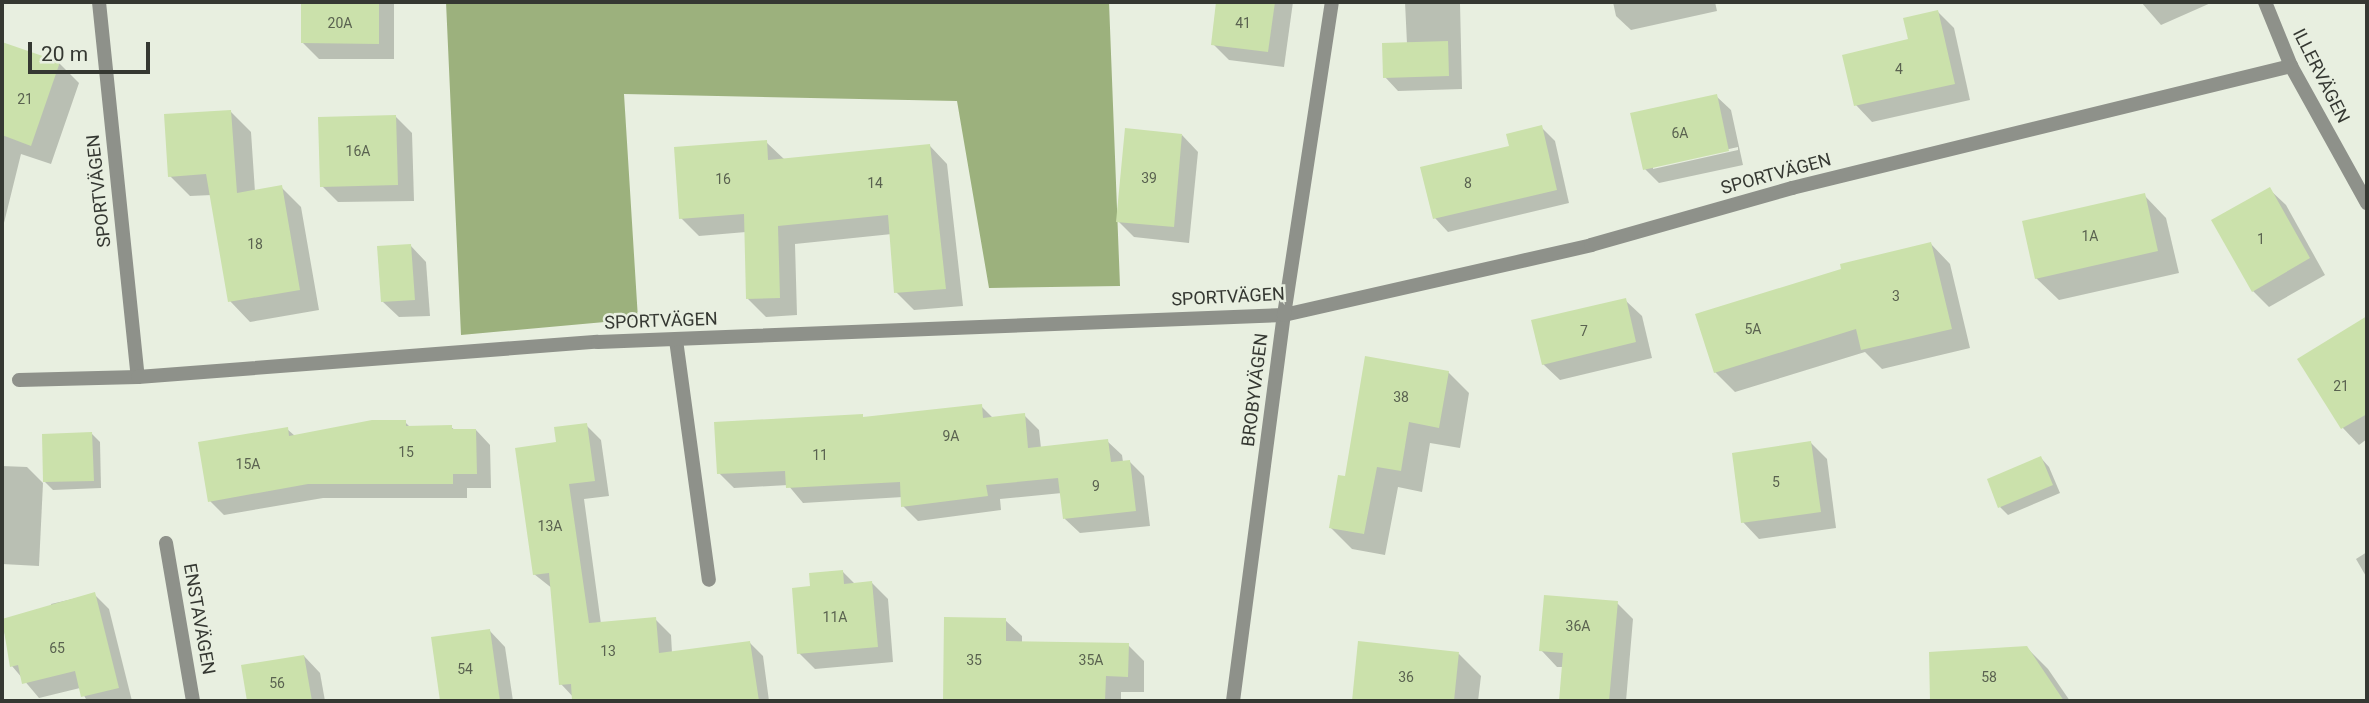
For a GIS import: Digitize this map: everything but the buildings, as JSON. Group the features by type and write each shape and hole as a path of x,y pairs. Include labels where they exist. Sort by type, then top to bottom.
{"street":[{"name":"SPORTVÄGEN","path":"99,2 138,377"},
{"name":"BROBYVÄGEN","path":"1233,701 1284,315 1332,2"},
{"name":"ILLERVÄGEN","path":"2265,2 2291,66 2367,203"},
{"name":"SPORTVÄGEN","path":"19,380 138,377 598,342 1284,315 1591,245 1792,188 2291,66"},
{"path":"676,340 709,580"},
{"name":"ENSTAVÄGEN","path":"166,543 193,701"}],"green space":[{"path":"446,2 1109,2 1120,286 989,288 957,101 624,94 638,319 461,335"}]}
